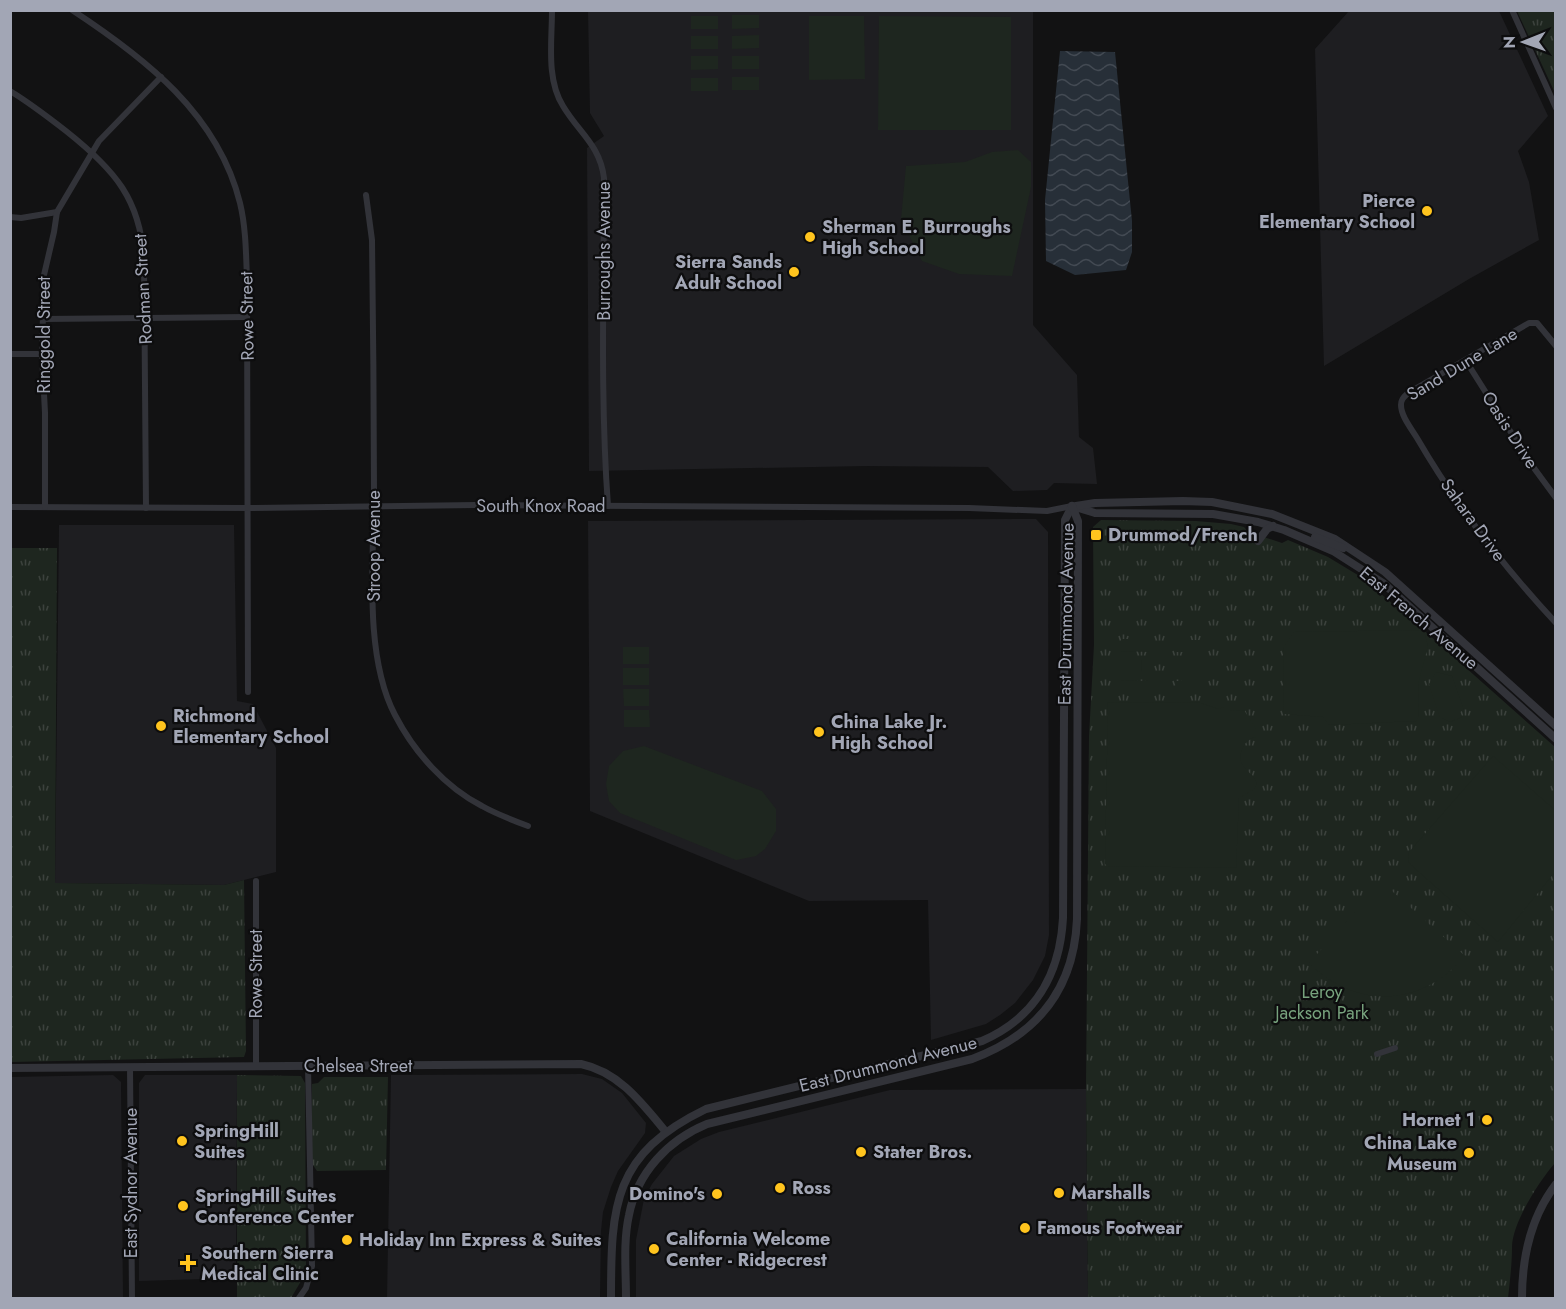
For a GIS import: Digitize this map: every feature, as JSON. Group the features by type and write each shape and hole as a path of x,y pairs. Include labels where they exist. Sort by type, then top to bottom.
{"street":[{"name":"Rowe Street","path":"72,10 100,29 183,97 219,146 240,203 245,232 247,317 248,692"},
{"name":"Burroughs Avenue","path":"552,10 552,70 555,88 562,106 600,156 604,178 604,401 608,506"},
{"path":"1512,10 1556,108"},
{"name":"Ringgold Street","path":"45,507 45,413 42,354 44,275 57,212 92,151 161,77"},
{"name":"Rodman Street","path":"10,91 92,151 118,179 138,217 144,245 146,508"},
{"name":"Stroop Avenue","path":"366,195 372,240 373,590 375,639 381,677 395,716 410,741 438,774 481,806 528,826"},
{"path":"10,217 21,218 57,212"},
{"path":"44,320 247,317"},
{"name":"Sand Dune Lane","path":"1402,410 1402,400 1408,393 1533,322 1544,329 1556,346"},
{"path":"10,354 42,354"},
{"name":"Oasis Drive","path":"1466,361 1531,464 1556,498"},
{"name":"Sahara Drive","path":"1402,410 1429,459 1472,523 1525,589 1556,623"},
{"name":"East French Avenue","path":"1072,507 1095,503 1183,501 1235,505 1272,513 1305,525 1335,539 1385,572 1556,726"},
{"name":"South Knox Road","path":"10,507 608,506 969,508 1047,511 1072,507"},
{"name":"East French Avenue","path":"1072,507 1095,513 1213,514 1258,522 1307,539 1333,551 1383,583 1556,738"},
{"name":"East Drummond Avenue","path":"611,1299 611,1238 619,1198 628,1175 641,1156 666,1132 706,1109 982,1041 1012,1024 1040,995 1056,965 1063,932 1065,520 1072,507"},
{"name":"East Drummond Avenue","path":"626,1299 626,1242 629,1212 642,1179 664,1151 692,1130 707,1124 972,1059 1010,1042 1026,1030 1049,1005 1060,988 1074,952 1077,919 1078,521 1072,507"},
{"path":"1258,541 1267,529 1283,524 1364,557"},
{"name":"Rowe Street","path":"256,881 256,1067"},
{"path":"1377,1054 1395,1048"},
{"name":"Chelsea Street","path":"10,1068 580,1064 593,1067 620,1081 674,1143"},
{"path":"299,1299 306,1288 312,1266 308,1066"},
{"name":"East Sydnor Avenue","path":"130,1067 132,1299"},
{"path":"1522,1299 1523,1263 1529,1238 1542,1205 1556,1184"}],"shaded area":[{"name":"Sherman E. Burroughs High School","path":"588,11 1033,11 1033,325 1077,375 1079,437 1093,448 1097,484 1054,483 1047,490 1013,491 988,467 866,466 589,471 587,148 604,136 590,113"},
{"name":"Pierce Elementary School","path":"1349,11 1499,11 1548,116 1518,151 1529,182 1539,240 1324,366 1315,49"},
{"name":"China Lake Jr. High School","path":"1036,519 1048,532 1049,935 1045,956 1033,980 1015,1003 1000,1015 986,1024 931,1040 928,900 809,901 590,811 588,521"},
{"name":"Richmond Elementary School","path":"59,525 234,525 237,701 253,704 276,748 276,872 224,885 55,883"},
{"path":"582,1074 602,1079 622,1093 646,1123 645,1133 618,1171 603,1212 600,1298 387,1298 391,1075"},
{"path":"113,1075 121,1082 123,1298 11,1298 10,1077"},
{"path":"145,1075 237,1075 236,1278 139,1281 139,1083"},
{"path":"1086,1089 1088,1298 636,1298 636,1240 644,1199 652,1184 674,1156 701,1139 719,1132 890,1090"}],"green space":[{"path":"1517,11 1555,11 1555,93"},
{"path":"732,15 759,15 759,28 732,29"},
{"path":"691,16 718,16 718,29 691,29"},
{"path":"809,16 864,16 865,79 809,80"},
{"path":"879,16 1011,17 1011,130 878,130"},
{"path":"759,35 759,48 732,49 732,36"},
{"path":"691,36 718,36 718,49 691,49"},
{"path":"691,56 718,56 718,69 691,70"},
{"path":"732,56 759,56 759,69 732,69"},
{"path":"732,77 759,77 759,90 732,90"},
{"path":"691,78 718,78 718,91 691,91"},
{"path":"1018,150 1031,162 1031,187 1012,276 959,274 922,261 901,219 906,166 965,162 992,152"},
{"name":"Leroy Jackson Park","path":"1101,520 1196,521 1231,524 1282,543 1288,540 1328,557 1361,577 1555,747 1555,1163 1535,1191 1522,1214 1513,1237 1508,1298 1088,1298 1086,1089 1089,736 1094,645 1093,527"},
{"path":"11,548 57,548 55,883 224,885 244,880 246,1051 244,1057 11,1062"},
{"path":"1421,630 1428,646 1418,684 1419,716 1416,721 1329,725 1323,717 1284,714 1283,648 1294,632"},
{"path":"1121,639 1149,639 1149,652 1121,651"},
{"path":"1176,640 1203,640 1203,652 1176,652"},
{"path":"623,647 649,647 649,664 623,664"},
{"path":"1114,660 1142,660 1141,672 1114,672"},
{"path":"1182,660 1209,660 1209,672 1182,672"},
{"path":"623,668 649,668 649,685 623,685"},
{"path":"1436,672 1452,676 1464,710 1460,712 1462,717 1450,722 1440,717 1429,684"},
{"path":"1121,680 1148,681 1148,693 1121,693"},
{"path":"1176,681 1203,681 1203,693 1176,693"},
{"path":"623,689 649,689 649,706 624,706"},
{"path":"1108,702 1201,703 1218,709 1224,707 1232,711 1244,710 1256,729 1256,737 1245,744 1241,751 1241,760 1257,783 1254,789 1239,798 1236,868 1107,866 1105,864"},
{"path":"624,710 649,710 650,727 624,727"},
{"path":"644,746 762,791 776,809 776,831 765,849 756,856 736,860 620,813 609,801 606,784 609,766 623,751"},
{"path":"1493,756 1556,811 1555,872 1498,942 1408,861 1409,852"},
{"path":"1384,884 1465,956 1448,973 1429,985 1409,993 1388,996 1368,995 1347,989 1327,978 1309,963"},
{"path":"237,1075 301,1076 305,1083 306,1268 291,1298 228,1298 237,1297"},
{"path":"324,1077 388,1077 386,1170 317,1171 311,1162 312,1084 318,1083"}],"water":[{"path":"1060,51 1115,52 1132,221 1132,252 1126,270 1075,275 1046,261 1045,200"}],"place":[{"name":"Pierce Elementary School","path":"1427,211"},
{"name":"Sherman E. Burroughs High School","path":"810,237"},
{"name":"Sierra Sands Adult School","path":"794,272"},
{"name":"Drummod/French","path":"1096,535"},
{"name":"Richmond Elementary School","path":"161,726"},
{"name":"China Lake Jr. High School","path":"819,732"},
{"name":"Hornet 1","path":"1487,1120"},
{"name":"SpringHill Suites","path":"182,1141"},
{"name":"Stater Bros.","path":"861,1152"},
{"name":"China Lake Museum","path":"1469,1153"},
{"name":"Ross","path":"780,1188"},
{"name":"Marshalls","path":"1059,1193"},
{"name":"Domino's","path":"717,1194"},
{"name":"SpringHill Suites Conference Center","path":"183,1206"},
{"name":"Famous Footwear","path":"1025,1228"},
{"name":"Holiday Inn Express & Suites","path":"347,1240"},
{"name":"California Welcome Center - Ridgecrest","path":"654,1249"},
{"name":"Southern Sierra Medical Clinic","path":"188,1263"}]}
